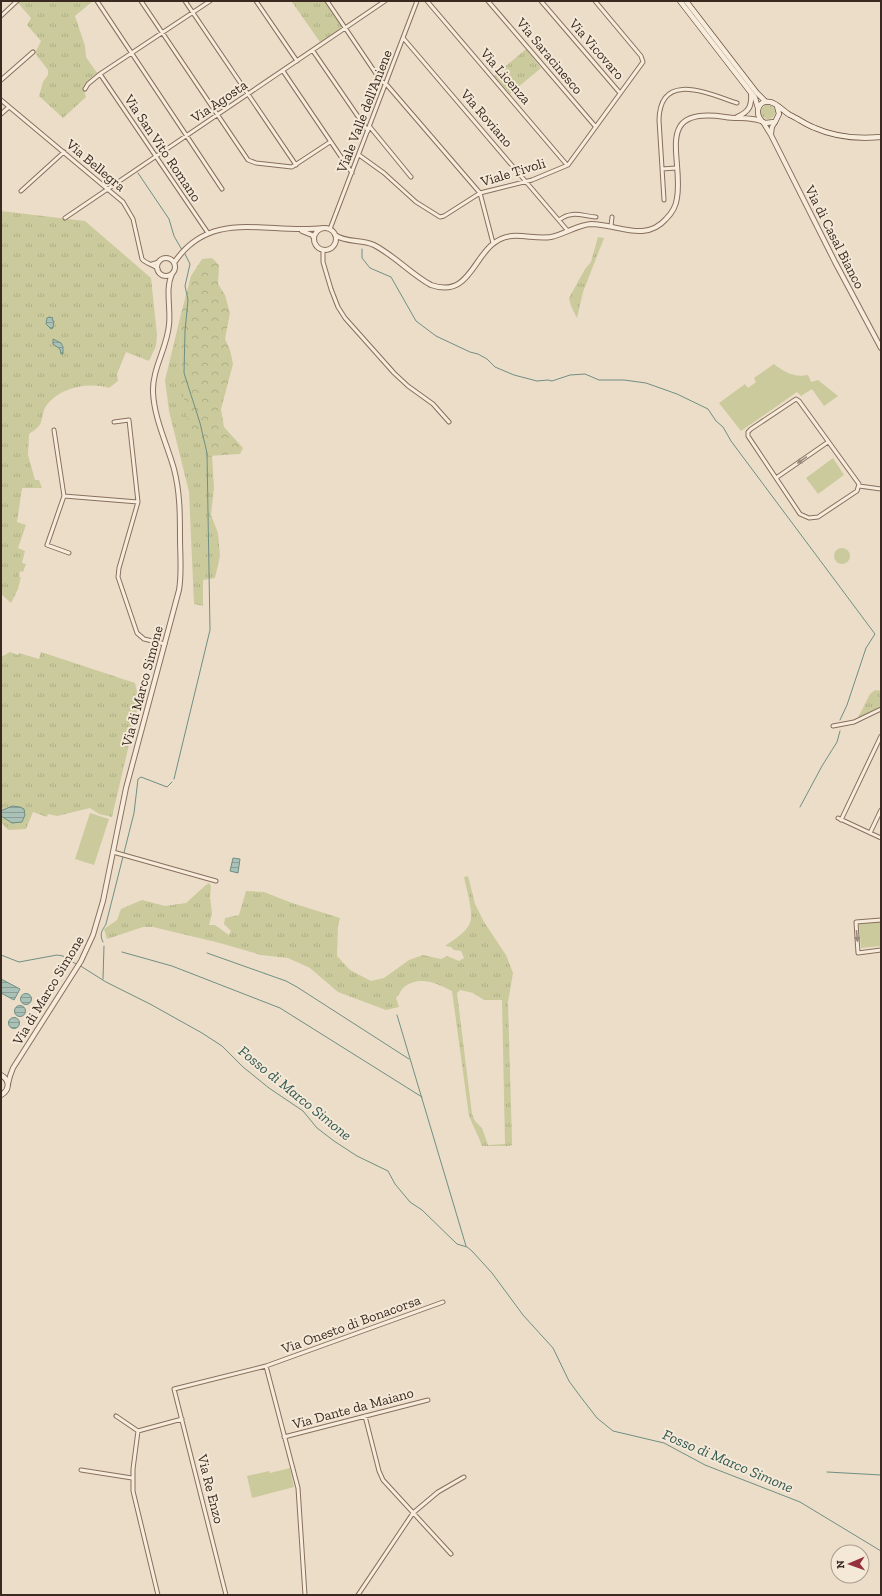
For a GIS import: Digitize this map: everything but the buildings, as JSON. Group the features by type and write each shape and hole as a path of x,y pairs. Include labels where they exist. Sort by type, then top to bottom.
{"main road":[{"path":"680,1 757,101 758,110 762,121 769,124 775,122 779,111 777,106"},
{"path":"686,1 757,93 766,102"},
{"path":"758,110 762,103 772,102 811,127 827,133 852,137 881,137"},
{"path":"778,117 783,115 792,116"},
{"path":"1,1096 6,1092 8,1084 2,1075"}],"street":[{"path":"1,16 17,1"},
{"path":"97,1 222,189"},
{"path":"141,1 245,156 250,161 289,167 296,165 330,142"},
{"path":"185,1 296,165"},
{"path":"85,89 88,84 100,74 210,1"},
{"path":"256,1 297,62"},
{"path":"327,1 381,81 386,84 480,193 493,243"},
{"path":"375,1 378,5"},
{"name":"Via Agosta","path":"64,218 314,51 385,1"},
{"name":"Viale Valle dell'Aniene","path":"330,229 404,39 417,1"},
{"name":"Via Licenza","path":"427,1 567,165"},
{"name":"Via Saracinesco","path":"488,1 595,126"},
{"name":"Via Vicovaro","path":"541,1 620,93"},
{"name":"Viale Tivoli","path":"359,154 384,173 416,202 439,216 444,216 480,193 527,182 567,165 642,64 642,58 595,1"},
{"name":"Via Roviano","path":"404,39 568,231"},
{"path":"314,51 369,129 411,177"},
{"path":"1,80 33,52"},
{"path":"283,71 352,173"},
{"name":"Via San Vito Romano","path":"100,74 208,233"},
{"path":"664,200 659,116 660,105 666,96 676,90 689,89 737,103"},
{"path":"730,118 737,117 748,111 752,103 751,93"},
{"name":"Via Bellegra","path":"1,100 121,200 129,211 134,222 141,256 144,261 158,269"},
{"path":"1,114 9,107"},
{"path":"743,118 751,116 758,110"},
{"path":"174,263 186,248 208,233 227,227 242,226 300,230 323,228 330,229 335,234 347,239 361,241 375,246 425,282 442,288 457,284 466,279 485,250 493,243 510,236 544,238 557,236 578,227 590,224 611,226 632,232 640,232 654,228 665,221 675,206 677,197 675,141 684,123 698,115 715,115 730,118 752,118 762,121"},
{"name":"Via di Casal Bianco","path":"762,121 771,135 832,256 881,348"},
{"path":"771,135 771,128 775,122"},
{"path":"21,191 64,152"},
{"path":"662,170 676,168"},
{"path":"559,220 573,214 596,217"},
{"path":"611,226 612,217"},
{"path":"314,238 317,232 323,228"},
{"path":"300,230 312,235 317,247 323,250 328,250 339,241 347,239"},
{"path":"334,245 336,238 335,234"},
{"path":"323,250 323,262 327,278 336,303 345,318 392,371 408,386 431,402 449,422"},
{"path":"150,264 181,253"},
{"path":"159,262 158,269 161,274 167,276 172,274 175,269 174,263 168,258"},
{"name":"Via di Marco Simone","path":"8,1084 13,1068 81,961 93,935 101,912 126,788 179,590 181,567 178,486 158,416 153,392 154,377 165,346 170,316 167,282 161,274"},
{"name":"Via di Marco Simone","path":"168,288 172,274"},
{"path":"796,399 799,401 828,442 858,481 859,486 857,491 818,517 811,518 804,517 800,514 748,438 748,432 796,399"},
{"path":"114,422 129,420 138,502 118,576 134,627 138,635 144,639 165,644"},
{"path":"54,430 64,496 46,545 69,553"},
{"path":"776,478 828,442"},
{"path":"859,486 881,489"},
{"path":"64,496 138,502"},
{"path":"833,726 854,722 881,709"},
{"path":"881,736 839,819 881,838"},
{"path":"870,833 881,810"},
{"path":"113,852 216,881"},
{"path":"881,920 856,922 858,952 881,950"},
{"name":"Via di Marco Simone","path":"2,1075 8,1073 13,1068"},
{"name":"Via Onesto di Bonacorsa","path":"174,1389 266,1366 443,1302"},
{"path":"266,1366 298,1490 305,1595"},
{"name":"Via Re Enzo","path":"174,1389 226,1595"},
{"name":"Via Dante da Maiano","path":"284,1437 428,1400"},
{"path":"116,1416 138,1432"},
{"path":"365,1416 380,1476 451,1554"},
{"path":"138,1432 182,1420"},
{"path":"138,1432 132,1478 133,1495 158,1595"},
{"path":"81,1470 132,1478"},
{"path":"358,1595 413,1514 438,1492 464,1477"}],"green space":[{"path":"20,1 93,1 75,16 85,46 86,57 97,73 88,80 85,85 84,88 86,97 63,118 39,96 43,82 48,75 48,70 35,53 41,41 27,25 31,18 18,3"},
{"path":"324,1 342,27 320,42 292,2"},
{"path":"526,49 541,68 510,94 494,76"},
{"path":"768,105 773,107 775,112 773,117 768,119 763,117 761,112 763,107"},
{"path":"1,211 85,221 151,278 157,335 156,346 149,361 126,352 117,374 118,381 109,388 101,386 84,386 67,390 59,394 46,406 39,426 29,434 28,455 35,480 39,480 42,488 22,488 17,522 26,525 18,548 25,551 22,563 26,564 23,572 20,571 19,577 21,577 18,589 11,603 1,594"},
{"path":"598,237 604,238 583,292 577,318 569,298 585,269 591,262"},
{"path":"212,258 219,265 218,284 225,295 230,313 225,339 230,350 233,364 221,409 224,427 243,448 240,454 207,456 188,421 180,376 181,314 191,276 202,259"},
{"path":"181,314 180,376 212,455 214,488 211,515 218,533 220,556 215,578 203,580 203,606 194,604 189,492 169,411 165,380"},
{"path":"774,364 790,374 798,376 808,375 811,382 818,380 838,396 824,406 812,389 801,396 797,392 741,431 719,403 745,384 748,388 756,382 754,378"},
{"path":"833,458 844,475 818,494 806,478"},
{"path":"842,548 849,553 850,556 845,563 842,564 835,559 834,556 839,549"},
{"path":"10,652 39,659 41,652 135,683 139,702 112,817 99,814 90,808 57,816 48,814 47,817 33,812 26,829 8,830 1,822 1,655 3,656"},
{"path":"875,690 881,691 881,706 858,718 870,694"},
{"path":"90,813 109,819 94,865 75,859"},
{"path":"468,876 475,904 484,922 506,955 513,973 508,1002 512,1141 512,1145 509,1146 482,1146 469,1116 452,991 434,983 416,981 404,987 396,998 399,1007 386,1010 338,992 310,968 288,958 261,955 220,943 153,927 143,927 107,939 104,929 117,920 121,909 142,900 165,906 186,903 209,883 211,886 210,897 212,913 209,925 215,925 229,935 231,931 224,924 225,918 239,915 246,891 264,892 292,903 340,918 338,926 337,956 350,970 371,981 384,978 409,960 423,955 441,959 447,956 459,961 464,958 461,951 445,946 462,933 470,923 471,913 464,877","holes":["460,990 473,993 484,1000 502,1000 505,1144 488,1145 482,1128 475,1121 472,1114 457,993"]},
{"path":"881,922 881,946 861,948 859,924"},
{"path":"290,1468 294,1487 252,1498 247,1476 269,1471 270,1473"}],"shaded area":[{"path":"47,318 53,318 52,320 54,321 53,328 51,329 46,324"},
{"path":"53,339 61,343 63,347 63,354 61,354 60,349 53,344"},
{"path":"12,806 24,809 25,815 22,822 12,823 1,816 1,811"},
{"path":"233,858 240,859 238,873 230,871"},
{"path":"1,979 20,989 14,1000 1,993"},
{"path":"26,993 30,995 32,999 30,1003 26,1005 22,1003 20,999 22,995"},
{"path":"18,1006 22,1006 24,1007 24,1015 18,1016 15,1013 15,1009"},
{"path":"12,1018 16,1018 18,1019 18,1027 12,1028 9,1025 9,1021"}],"waterway":[{"path":"138,173 169,219 174,236 182,250"},
{"path":"362,249 362,258 370,268 391,277 416,321 436,336 470,352 478,354 487,359 495,367 514,375 537,381 552,381 570,375 585,374 599,380 624,380 646,383 677,394 708,409 716,421 723,427 731,441 875,634 866,648 847,705 840,720"},
{"path":"174,779 210,630 207,453 200,423 184,373 185,331 188,300 185,286 190,264 184,252"},
{"path":"800,807 837,742 840,731"},
{"path":"103,942 101,937 106,924 134,813 138,779 141,777 167,787 172,782"},
{"path":"103,979 104,946"},
{"path":"122,952 172,966 280,1008 422,1097"},
{"path":"207,953 286,981 409,1059"},
{"name":"Fosso di Marco Simone","path":"1,955 19,962 57,955 63,956 76,964"},
{"name":"Fosso di Marco Simone","path":"79,965 106,982 150,1004 222,1046 243,1067 269,1088 303,1111 317,1128 334,1141 357,1156 388,1171 395,1184 410,1202 422,1210 457,1244 467,1247 472,1251 492,1273 523,1315 553,1348 569,1381 580,1396 597,1418 613,1431 664,1443 705,1465 800,1502 881,1551"},
{"path":"397,1015 466,1246"},
{"path":"827,1472 881,1475"}]}
